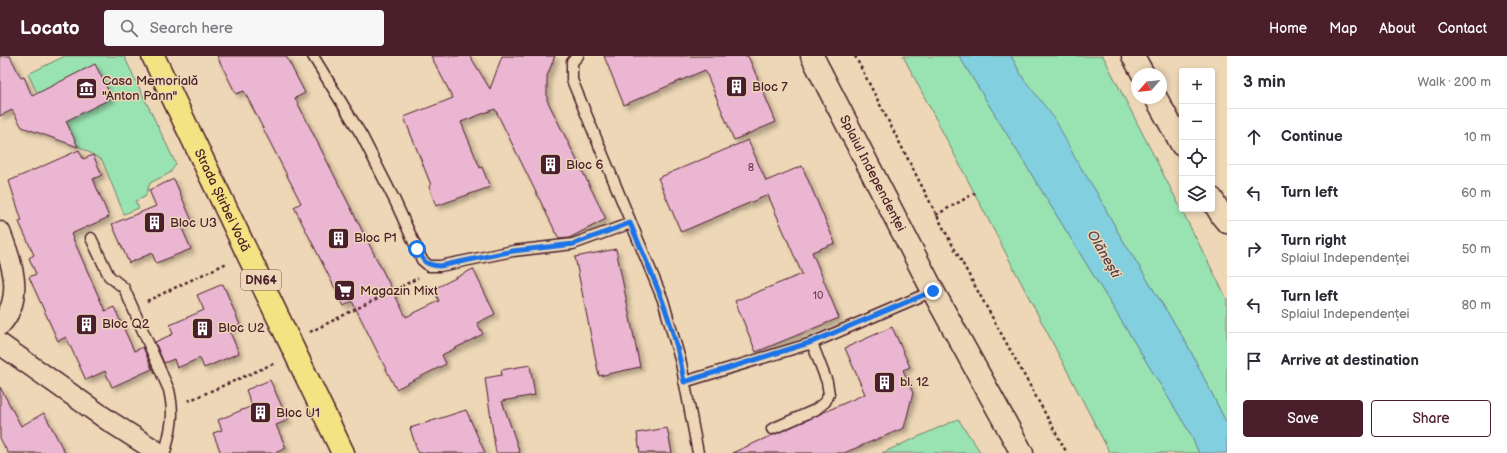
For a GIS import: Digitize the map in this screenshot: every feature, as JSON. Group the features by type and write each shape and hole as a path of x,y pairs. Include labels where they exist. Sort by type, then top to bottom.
{"main road":[{"name":"Strada Știrbei Vodă","path":"153,56 343,453"}],"street":[{"name":"Splaiul Independenței","path":"812,56 933,291 1022,453"},
{"path":"1133,56 1140,68"},
{"path":"1159,104 1179,140"},
{"path":"1215,204 1227,222"},
{"path":"0,232 12,267 16,289 13,304 4,321 0,325"},
{"path":"0,344 109,421 159,453"}],"lane":[{"path":"313,56 362,136 395,201 422,260 429,266 440,266 513,251 574,244 630,223"},
{"path":"578,56 572,62 572,80 663,300 677,346 698,453"},
{"path":"91,238 109,276 124,288 169,390 173,407 172,424 165,453"},
{"path":"684,382 812,342 933,291"},
{"path":"772,429 815,410 825,402 828,394 827,382 812,342"}],"path":[{"path":"855,56 936,215 1067,453"},
{"path":"936,215 977,192"},
{"path":"146,301 248,254"},
{"path":"195,398 293,348 402,287"}],"green space":[{"path":"65,56 124,56 176,164 170,173 150,183 145,197 135,201 139,208 124,214 102,160 56,133 28,74"},
{"path":"903,56 959,56 1190,433 1199,453 1110,453"},
{"path":"1011,56 1103,56 1179,205 1179,212 1183,212 1227,299 1227,424 1187,344 1119,234 1097,193 1023,78"},
{"path":"958,419 981,453 882,453"}],"water":[{"name":"Olănești","path":"959,56 1011,56 1023,78 1055,119 1075,158 1097,193 1119,234 1187,344 1227,424 1227,453 1199,453 1190,433"}],"building":[{"path":"0,56 10,56 21,78 24,77 32,96 95,64 112,98 66,121 78,147 22,127 12,110 0,116"},
{"name":"Bloc P1","path":"217,56 286,56 305,93 295,98 406,317 439,301 434,289 473,269 495,314 477,323 483,334 442,355 446,364 396,389 352,301 344,306 294,207 301,203 244,91 236,94"},
{"path":"431,56 470,56 490,89 502,56 555,56 547,76 547,100 606,219 569,238 559,239 495,109 461,122 480,168 482,167 490,187 436,206 429,186 431,185 404,117 453,98"},
{"name":"Bloc 7","path":"604,56 748,56 776,122 734,140 705,70 624,105"},
{"path":"748,140 766,181 802,166 835,243 812,252 839,318 756,352 735,301 802,274 768,195 681,232 658,178"},
{"path":"79,150 83,159 93,155 102,175 93,179 109,217 71,234 105,311 114,307 134,351 143,347 152,369 112,387 105,371 86,380 66,337 58,341 29,277 36,274 29,258 34,255 19,222 22,221 9,181"},
{"name":"Bloc U3","path":"174,179 192,221 181,226 191,249 156,263 152,253 129,263 112,224 156,206 149,190"},
{"path":"616,249 640,367 599,376 575,257"},
{"name":"Bloc U2","path":"223,284 240,325 229,330 239,353 204,368 200,358 177,368 174,359 164,363 155,342 173,334 170,325 204,310 197,295"},
{"name":"bl. 12","path":"892,327 910,367 903,370 913,393 904,428 844,453 732,453 865,394 845,348"},
{"path":"530,365 535,395 502,401 520,453 496,453 485,378 502,375 501,370"},
{"name":"Bloc U1","path":"270,380 288,420 276,425 286,448 275,453 221,453 213,433 222,430 218,420 252,406 246,390"},
{"path":"0,387 21,426 44,413 65,453 8,453 0,438"},
{"path":"466,410 485,453 418,453 410,428"},
{"path":"667,428 672,453 640,453 637,433"}],"place":[{"name":"Bloc 7","path":"737,87"},
{"name":"Casa Memorială \"Anton Pann\"","path":"86,88"},
{"name":"Bloc 6","path":"551,165"},
{"name":"Bloc U3","path":"154,223"},
{"name":"Bloc P1","path":"338,238"},
{"name":"Magazin Mixt","path":"345,291"},
{"name":"Bloc Q2","path":"86,324"},
{"name":"Bloc U2","path":"203,328"},
{"name":"bl. 12","path":"884,382"},
{"name":"Bloc U1","path":"260,413"}],"route":[{"path":"417,249 422,260 429,266 440,266 513,251 574,244 630,223 663,300 682,363 684,382 812,342 910,302 933,291"}]}
